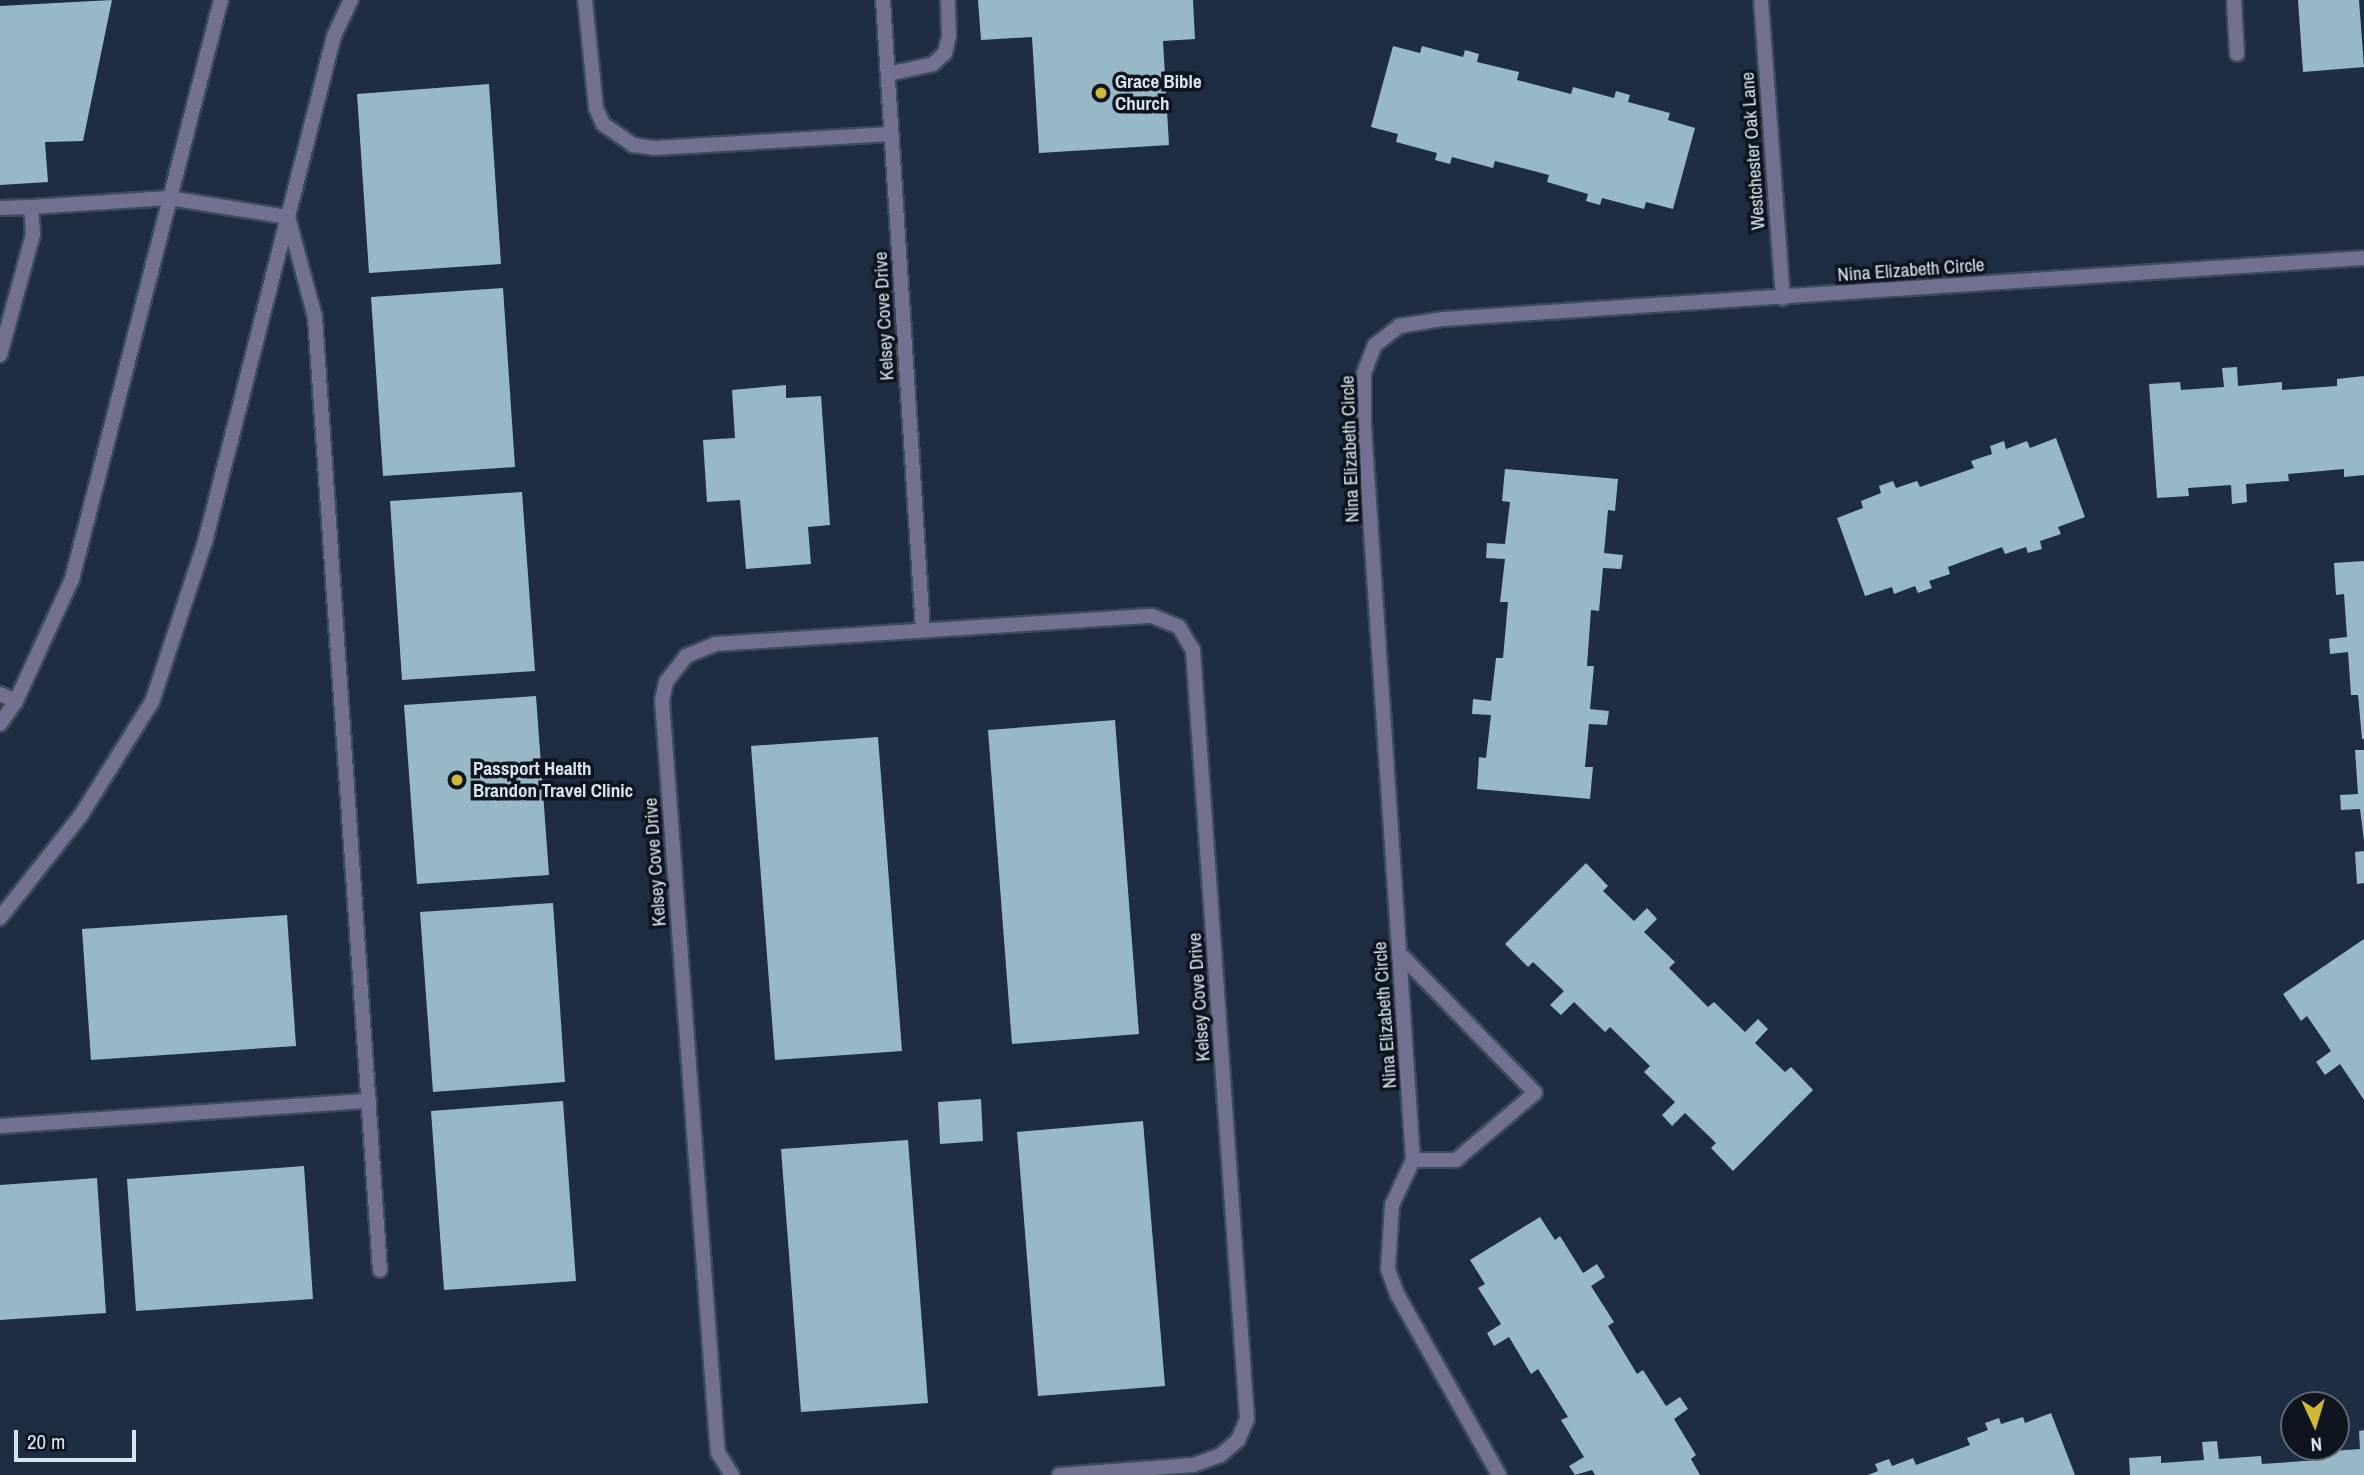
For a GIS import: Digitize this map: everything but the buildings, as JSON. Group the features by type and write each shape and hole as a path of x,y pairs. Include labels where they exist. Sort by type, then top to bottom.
{"street":[{"path":"0,724 16,701 72,579 221,0"},
{"path":"0,918 81,815 152,702 205,542 334,36 351,0"},
{"path":"585,0 596,108 603,124 633,145 654,148 892,134"},
{"name":"Kelsey Cove Drive","path":"883,0 923,630"},
{"path":"888,74 933,64 945,52 949,34 948,0"},
{"name":"Westchester Oak Lane","path":"1761,0 1783,298"},
{"path":"2234,0 2237,54"},
{"path":"0,208 169,198 288,217"},
{"path":"0,355 33,234 31,207"},
{"path":"288,217 315,317 380,1270"},
{"name":"Nina Elizabeth Circle","path":"1499,1475 1397,1294 1388,1269 1392,1205 1413,1160 1364,427 1364,373 1375,345 1399,326 1443,320 2364,258"},
{"name":"Kelsey Cove Drive","path":"732,1475 718,1453 662,700 676,666 699,648 923,630 1152,616 1179,627 1193,650 1247,1419 1238,1440 1221,1455 1193,1465 1059,1475"},
{"path":"0,694 16,701"},
{"path":"1401,954 1535,1093 1456,1160 1413,1160"},
{"path":"0,1126 369,1101"}],"place":[{"name":"Grace Bible Church","path":"1101,93"},
{"name":"Passport Health Brandon Travel Clinic","path":"457,780"}]}
